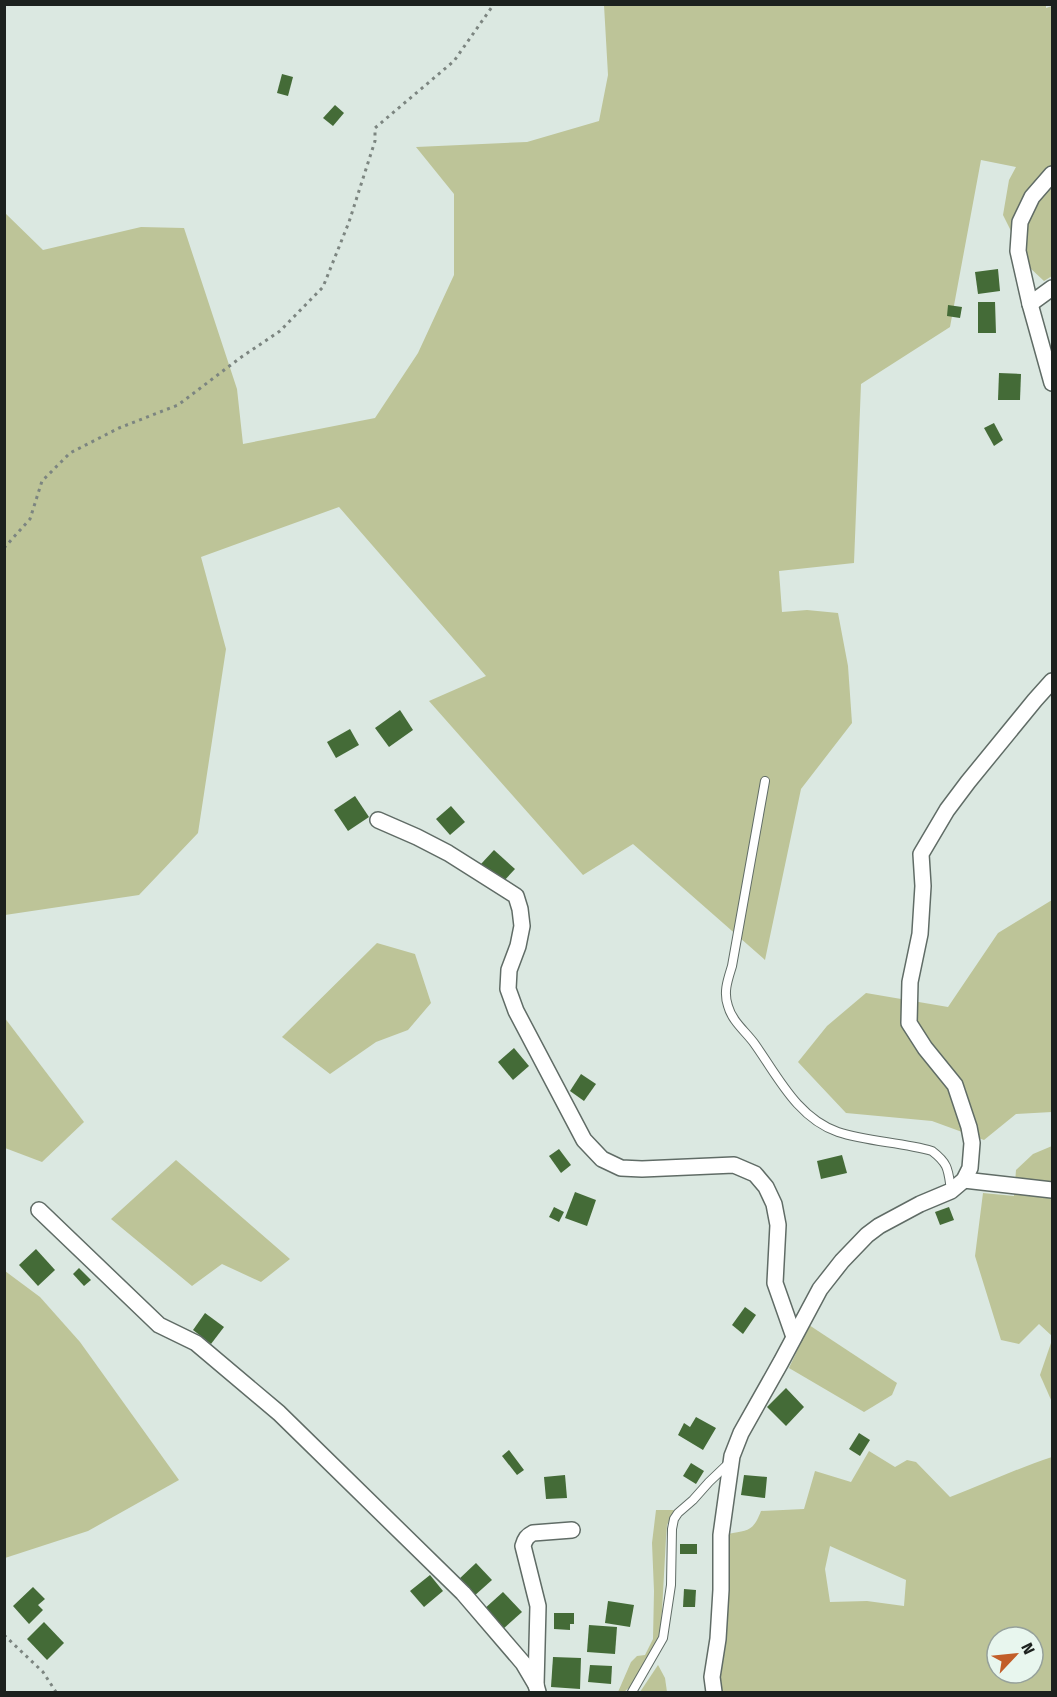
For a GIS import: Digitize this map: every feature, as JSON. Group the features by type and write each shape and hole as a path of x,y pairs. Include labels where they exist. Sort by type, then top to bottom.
{"street":[{"path":"1053,174 1032,196 1020,222 1018,251 1030,304 1053,382"},
{"path":"1030,304 1053,288"},
{"path":"714,1692 712,1677 718,1639 721,1535 731,1461 741,1433 820,1289 842,1261 867,1235 892,1218 951,1191 964,1180 970,1168 972,1143 955,1085 925,1048 909,1023 910,982 920,924 923,886 921,854 968,782 1053,681"},
{"path":"378,820 448,853 516,896 522,926 518,946 509,970 508,989 516,1011 584,1140 602,1159 621,1168 734,1165 755,1174 766,1187 774,1204 778,1225 776,1283 794,1337"},
{"path":"964,1180 1053,1190"},
{"path":"39,1210 159,1325 196,1343 279,1413 463,1593 523,1663 537,1688"},
{"path":"537,1688 538,1606 523,1546 528,1535 533,1533 572,1530"}],"lane":[{"path":"765,781 732,966 726,987 728,1008 786,1091 813,1119 837,1132 932,1151 948,1167 951,1191"},
{"path":"632,1692 663,1638 671,1585 674,1519 731,1461"}],"path":[{"path":"4,548 30,519 42,481 70,453 119,428 178,405 280,331 323,287 350,222 375,141 375,128 454,61 494,4"},
{"path":"4,1635 43,1672 56,1692"}],"green space":[{"path":"1046,4 1046,8 1052,6 1052,276 1044,281 1029,267 1003,215 1009,180 1016,167 981,160 950,327 861,384 854,563 779,571 782,612 807,610 838,613 848,666 852,723 801,789 765,960 633,844 583,875 429,701 486,676 339,507 201,557 226,649 198,833 139,895 5,915 4,212 43,250 141,227 184,228 237,389 243,444 375,418 418,353 454,275 454,194 416,147 527,142 599,121 608,75 604,5"},
{"path":"1052,900 1052,1112 1016,1114 984,1140 932,1121 846,1113 798,1062 827,1026 866,993 948,1007 998,933"},
{"path":"377,943 415,954 431,1003 408,1030 376,1042 330,1074 282,1037"},
{"path":"4,1017 84,1122 42,1162 5,1148"},
{"path":"1052,1146 1052,1336 1039,1324 1019,1344 1001,1340 975,1256 983,1193 1014,1196 1016,1170 1033,1154"},
{"path":"176,1160 290,1259 261,1282 222,1264 192,1286 111,1219"},
{"path":"5,1271 40,1297 80,1342 179,1480 88,1531 5,1558"},
{"path":"809,1325 897,1383 892,1395 864,1412 789,1368"},
{"path":"1052,1340 1052,1402 1040,1375"},
{"path":"869,1451 895,1467 907,1460 916,1462 950,1497 1052,1457 1052,1692 721,1692 719,1679 727,1626 728,1534 749,1529 761,1511 804,1509 815,1471 851,1482","holes":["830,1546 906,1580 904,1606 867,1601 830,1602 825,1569"]},
{"path":"656,1510 674,1510 667,1525 660,1634 631,1686 624,1692 618,1692 631,1662 637,1656 645,1655 653,1639 652,1543"},
{"path":"658,1665 665,1678 667,1692 640,1692"}],"building":[{"path":"282,74 293,77 288,96 277,93"},
{"path":"335,105 344,113 333,126 323,118"},
{"path":"998,269 1000,291 978,294 975,272"},
{"path":"978,302 995,302 996,333 978,333"},
{"path":"948,305 962,307 960,318 947,316"},
{"path":"999,373 1021,374 1020,400 998,400"},
{"path":"994,423 1003,440 994,446 984,428"},
{"path":"400,710 413,730 389,747 375,728"},
{"path":"350,729 359,745 336,758 327,742"},
{"path":"355,796 369,817 348,831 334,810"},
{"path":"451,806 465,822 450,835 436,819"},
{"path":"494,850 515,869 502,883 481,864"},
{"path":"514,1048 529,1066 513,1080 498,1062"},
{"path":"581,1074 596,1084 584,1101 570,1091"},
{"path":"559,1149 571,1165 561,1173 549,1156"},
{"path":"842,1155 847,1173 821,1179 817,1161"},
{"path":"575,1192 596,1200 587,1226 565,1218"},
{"path":"554,1207 564,1212 559,1222 549,1217"},
{"path":"949,1207 954,1220 940,1225 935,1212"},
{"path":"36,1249 55,1270 38,1286 19,1265"},
{"path":"79,1268 91,1280 84,1286 73,1274"},
{"path":"745,1307 756,1315 743,1334 732,1325"},
{"path":"205,1313 224,1327 211,1344 193,1330"},
{"path":"786,1388 804,1407 786,1426 767,1407"},
{"path":"696,1417 716,1428 703,1450 678,1435 684,1423 690,1427"},
{"path":"859,1433 870,1440 860,1456 849,1449"},
{"path":"509,1450 524,1470 517,1475 502,1456"},
{"path":"691,1463 704,1471 696,1484 683,1476"},
{"path":"565,1475 567,1498 546,1499 544,1477"},
{"path":"744,1475 767,1477 765,1498 741,1495"},
{"path":"680,1544 697,1544 697,1554 680,1554"},
{"path":"476,1563 492,1580 473,1597 458,1580"},
{"path":"430,1575 443,1591 424,1607 410,1591"},
{"path":"33,1587 45,1599 38,1605 43,1610 29,1624 13,1606"},
{"path":"684,1589 696,1590 695,1607 683,1607"},
{"path":"503,1592 522,1612 502,1630 483,1610"},
{"path":"608,1601 634,1605 630,1627 605,1623"},
{"path":"554,1613 574,1613 574,1624 570,1624 570,1630 554,1629"},
{"path":"44,1622 64,1643 47,1660 27,1639"},
{"path":"589,1625 617,1627 615,1654 587,1652"},
{"path":"553,1657 581,1658 580,1689 551,1687"},
{"path":"590,1665 612,1666 611,1684 588,1682"}]}
